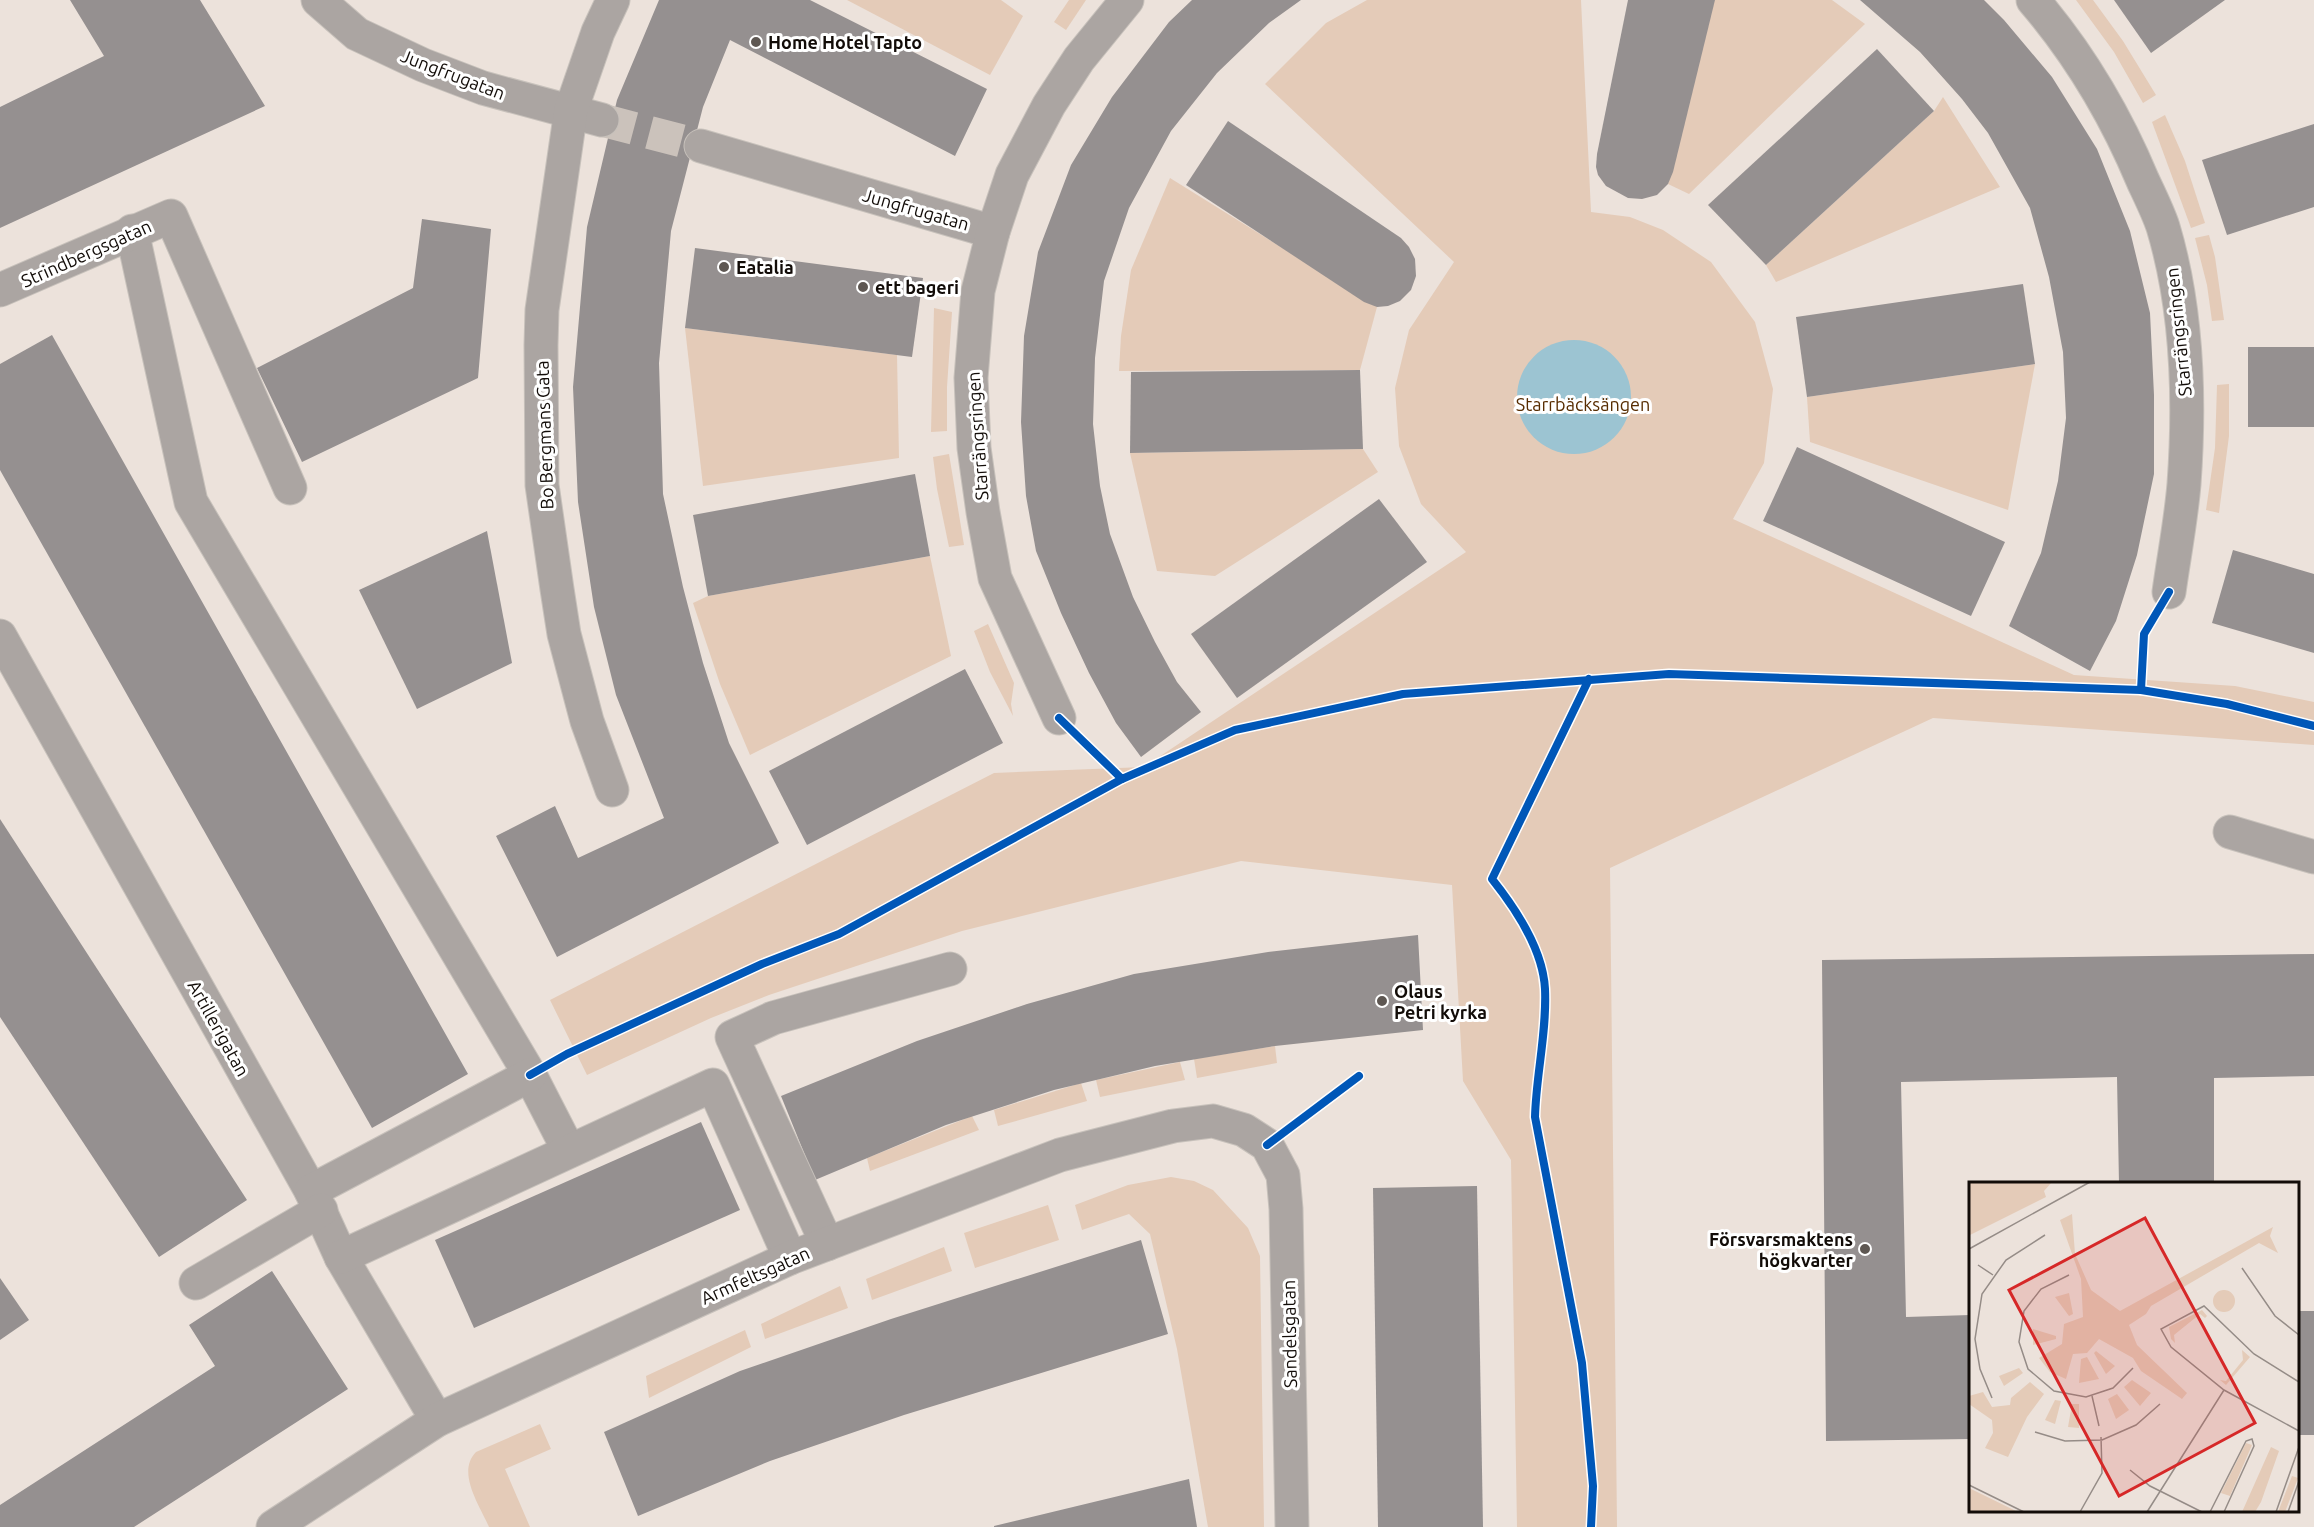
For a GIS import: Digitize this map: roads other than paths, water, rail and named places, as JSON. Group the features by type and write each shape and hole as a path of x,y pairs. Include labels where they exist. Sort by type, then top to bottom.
{"street":[{"name":"Jungfrugatan","path":"318,0 357,34 423,65 483,88 586,115"},
{"name":"Bo Bergmans Gata","path":"612,790 587,721 564,634 542,485 542,310 586,115 598,32 613,0"},
{"name":"Starrängsringen","path":"1059,718 995,578 974,448 971,378 978,291 993,232 1012,175 1048,105 1079,59 1127,0"},
{"name":"Starrängsringen","path":"2033,0 2056,27 2092,80 2122,132 2162,226 2176,284 2182,333 2186,414 2184,485 2169,592"},
{"name":"Jungfrugatan","path":"701,146 993,232"},
{"name":"Strindbergsgatan","path":"0,290 171,216 290,488"},
{"path":"132,231 191,502 530,1075 569,1151"},
{"name":"Artillerigatan","path":"0,636 316,1201 341,1257 437,1420"},
{"path":"2230,832 2314,857"},
{"path":"827,1244 732,1036 773,1018 950,969"},
{"path":"196,1283 316,1201 530,1075"},
{"path":"341,1257 713,1085 790,1258"},
{"name":"Armfeltsgatan","path":"273,1527 437,1420 790,1258 1060,1155 1173,1126 1213,1121 1244,1130 1267,1145"},
{"name":"Sandelsgatan","path":"1267,1145 1283,1175 1286,1209 1292,1527"}],"water":[{"path":"1574,340 1596,344 1606,349 1622,365 1627,375 1631,397 1627,419 1622,429 1606,445 1596,450 1574,454 1552,450 1542,445 1526,429 1521,419 1517,397 1521,375 1526,365 1542,349 1552,344"}],"tunnel":[{"path":"602,120 701,146"}],"place":[{"name":"Home Hotel Tapto","path":"756,42"},
{"name":"Eatalia","path":"724,267"},
{"name":"ett bageri","path":"863,287"},
{"name":"Olaus Petri kyrka","path":"1382,1001"},
{"name":"Försvarsmaktens högkvarter","path":"1865,1249"}],"park label":[{"name":"Starrbäcksängen","path":"1583,404"}]}
